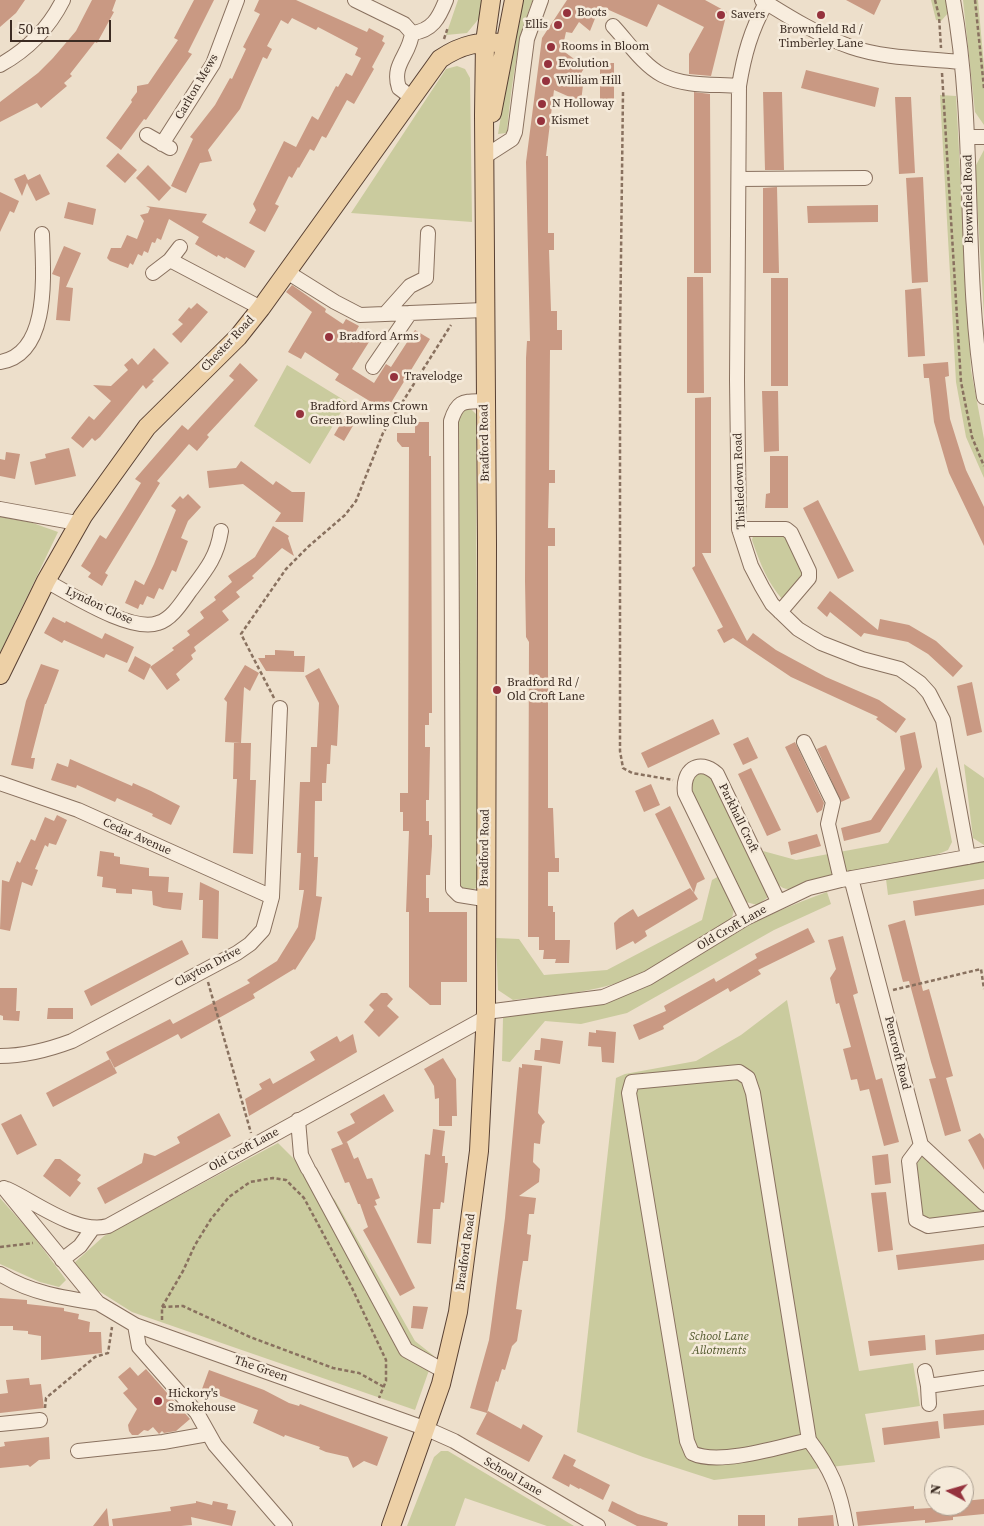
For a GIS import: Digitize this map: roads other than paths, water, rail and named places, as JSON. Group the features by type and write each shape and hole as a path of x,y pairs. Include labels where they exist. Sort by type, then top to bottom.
{"main road":[{"path":"484,157 485,42 491,0"},
{"path":"484,157 514,0"},
{"name":"Chester Road","path":"0,675 46,581 78,523 147,427 238,337 261,308 440,59 456,48 485,42 506,43"},
{"name":"Bradford Road","path":"391,1526 427,1429 444,1371 458,1312 479,1151 485,1015 484,899 487,651 484,157"}],"street":[{"path":"0,65 32,42 57,11 63,0"},
{"name":"Carlton Mews","path":"147,135 166,146 213,64 237,0"},
{"path":"355,0 404,24 412,33 411,42 396,70 399,88 411,97"},
{"path":"412,33 420,32 433,26 446,0"},
{"path":"484,157 512,139 515,132 527,39 541,0"},
{"name":"Brownfield Road","path":"953,0 961,62 967,138 970,250 979,368 984,397"},
{"path":"764,2 784,6 851,47 903,58 961,62"},
{"name":"Thistledown Road","path":"764,2 745,51 739,86 737,380 739,529 751,566 780,612 798,629 821,643 862,659 900,669 920,683 929,693 943,720 968,857"},
{"path":"613,26 644,60 662,75 686,83 739,86"},
{"path":"967,138 984,137"},
{"path":"739,179 864,178"},
{"path":"385,314 410,286 426,278 428,233"},
{"path":"0,362 23,351 32,338 38,321 43,284 42,234"},
{"path":"153,273 170,260 180,247"},
{"path":"170,260 261,308"},
{"path":"287,272 360,315 484,310"},
{"path":"373,367 410,313"},
{"path":"484,899 459,895 454,889 451,421 455,407 462,402 485,400"},
{"path":"0,509 78,523"},
{"path":"739,529 786,529 791,533 809,571 809,578 780,612"},
{"name":"Lyndon Close","path":"46,581 132,624 158,624 176,609 207,569 218,550 221,531"},
{"name":"Clayton Drive","path":"0,1056 19,1056 46,1051 72,1041 250,944 263,930 272,897 280,708"},
{"name":"Pencroft Road","path":"804,742 833,802 828,824 882,993 921,1145"},
{"name":"Parkhall Croft","path":"746,918 685,793 684,782 689,771 698,766 710,768 717,774 778,901"},
{"name":"Cedar Avenue","path":"0,783 78,810 272,897"},
{"name":"Old Croft Lane","path":"93,1228 108,1226 485,1015 603,997 648,978 746,918 778,901 809,888 846,879 984,854"},
{"path":"809,1440 774,1449 710,1458 692,1453 686,1441 629,1093 632,1082 721,1072 739,1072 748,1078 754,1093 809,1440 827,1464 839,1491 846,1526"},
{"path":"298,1120 301,1156 406,1350 444,1371"},
{"path":"984,1203 921,1145 909,1161 916,1220 928,1226 984,1219"},
{"path":"2,1187 78,1224 93,1228 80,1246 62,1260"},
{"name":"The Green","path":"2,1187 98,1303 115,1313 135,1324 427,1429"},
{"name":"The Green","path":"0,1274 15,1283 56,1297 98,1303"},
{"path":"135,1324 139,1347 197,1413 215,1444 285,1526"},
{"path":"925,1371 929,1404"},
{"path":"928,1386 984,1378"},
{"path":"0,1424 40,1420"},
{"name":"School Lane","path":"427,1429 454,1441 598,1526"},
{"path":"78,1451 163,1442 208,1434"}],"place":[{"name":"Boots","path":"567,13"},
{"name":"Savers","path":"721,15"},
{"name":"Brownfield Rd / Timberley Lane","path":"821,15"},
{"name":"Ellis","path":"558,25"},
{"name":"Rooms in Bloom","path":"551,47"},
{"name":"Evolution","path":"548,64"},
{"name":"William Hill","path":"546,81"},
{"name":"N Holloway","path":"542,104"},
{"name":"Kismet","path":"541,121"},
{"name":"Bradford Arms","path":"329,337"},
{"name":"Travelodge","path":"394,377"},
{"name":"Bradford Arms Crown Green Bowling Club","path":"300,414"},
{"name":"Bradford Rd / Old Croft Lane","path":"497,690"},
{"name":"Hickory's Smokehouse","path":"158,1401"}],"park label":[{"name":"School Lane Allotments","path":"719,1344"}]}
